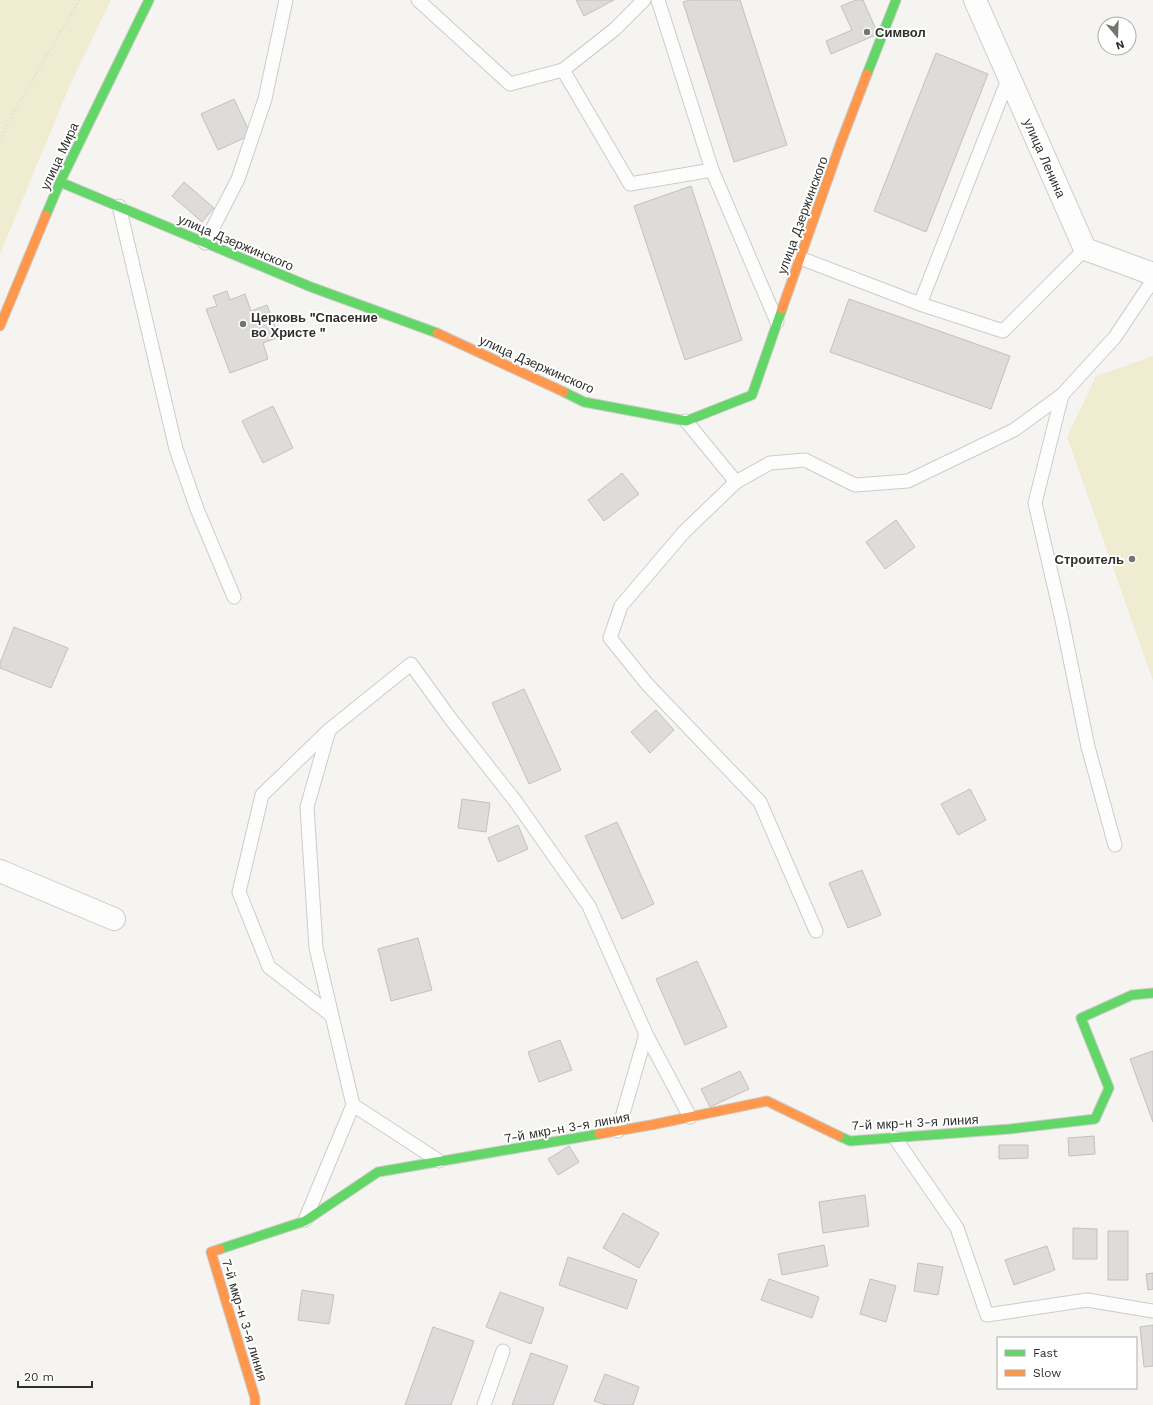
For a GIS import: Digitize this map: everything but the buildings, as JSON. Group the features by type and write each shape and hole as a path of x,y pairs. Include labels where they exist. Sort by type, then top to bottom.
{"street":[{"name":"улица Мира","path":"0,326 60,182 149,0"},
{"name":"улица Ленина","path":"975,0 1085,249"},
{"name":"улица Дзержинского","path":"60,182 311,287 444,336 584,402 686,421 752,395 776,322 893,2"},
{"path":"1085,249 1153,274"},
{"path":"0,871 114,919"},
{"name":"7-й мкр-н 3-я линия","path":"255,1405 255,1398 211,1252 305,1221 378,1172 618,1131 767,1101 850,1142 1010,1129 1095,1119 1109,1088 1081,1018 1132,995 1153,993"}],"lane":[{"path":"205,243 238,179 265,99 286,0"},
{"path":"418,0 510,84 563,70 615,29 644,0"},
{"path":"658,0 712,170 776,322"},
{"path":"563,70 630,184 712,170"},
{"path":"920,304 1009,76"},
{"path":"119,206 176,449 197,509 234,597"},
{"path":"800,258 920,304 1003,331 1085,249"},
{"path":"816,931 760,802 647,684 610,638 621,606 684,532 736,482 770,463 805,460 855,485 908,481 1014,430 1062,395 1115,337 1153,280"},
{"path":"1062,395 1035,503 1062,620 1088,747 1115,844"},
{"path":"686,421 736,482"},
{"path":"331,1015 269,967 239,892 262,795 329,730 412,664 450,718 516,802 589,906 646,1034 690,1117"},
{"path":"305,1221 352,1105 316,948 307,807 329,730"},
{"path":"618,1131 646,1034"},
{"path":"352,1105 439,1161"},
{"path":"895,1138 957,1228 987,1315 1087,1300 1153,1311"},
{"path":"484,1405 503,1351"}],"path":[{"path":"0,140 8,122 80,0"}],"shaded area":[{"path":"0,0 111,0 70,85 0,254"},
{"name":"Строитель","path":"1153,356 1153,681 1067,437 1096,376"}],"traffic: fast":[{"path":"46,215 60,182 149,0"},
{"path":"867,74 896,0"},
{"path":"60,182 311,287 437,333"},
{"path":"564,392 584,402 686,421 752,395 782,309"},
{"path":"839,1136 850,1141 1010,1129 1095,1119 1109,1088 1081,1018 1132,995 1153,993"},
{"path":"220,1249 305,1221 378,1172 599,1134"}],"traffic: slow":[{"path":"782,309 841,142 867,74"},
{"path":"0,326 46,215"},
{"path":"437,333 564,392"},
{"path":"599,1134 767,1101 839,1136"},
{"path":"220,1249 211,1252 255,1398 255,1405"}],"place":[{"name":"Символ","path":"867,32"},
{"name":"Церковь \"Спасение во Христе \"","path":"243,324"},
{"name":"Строитель","path":"1132,559"}]}
